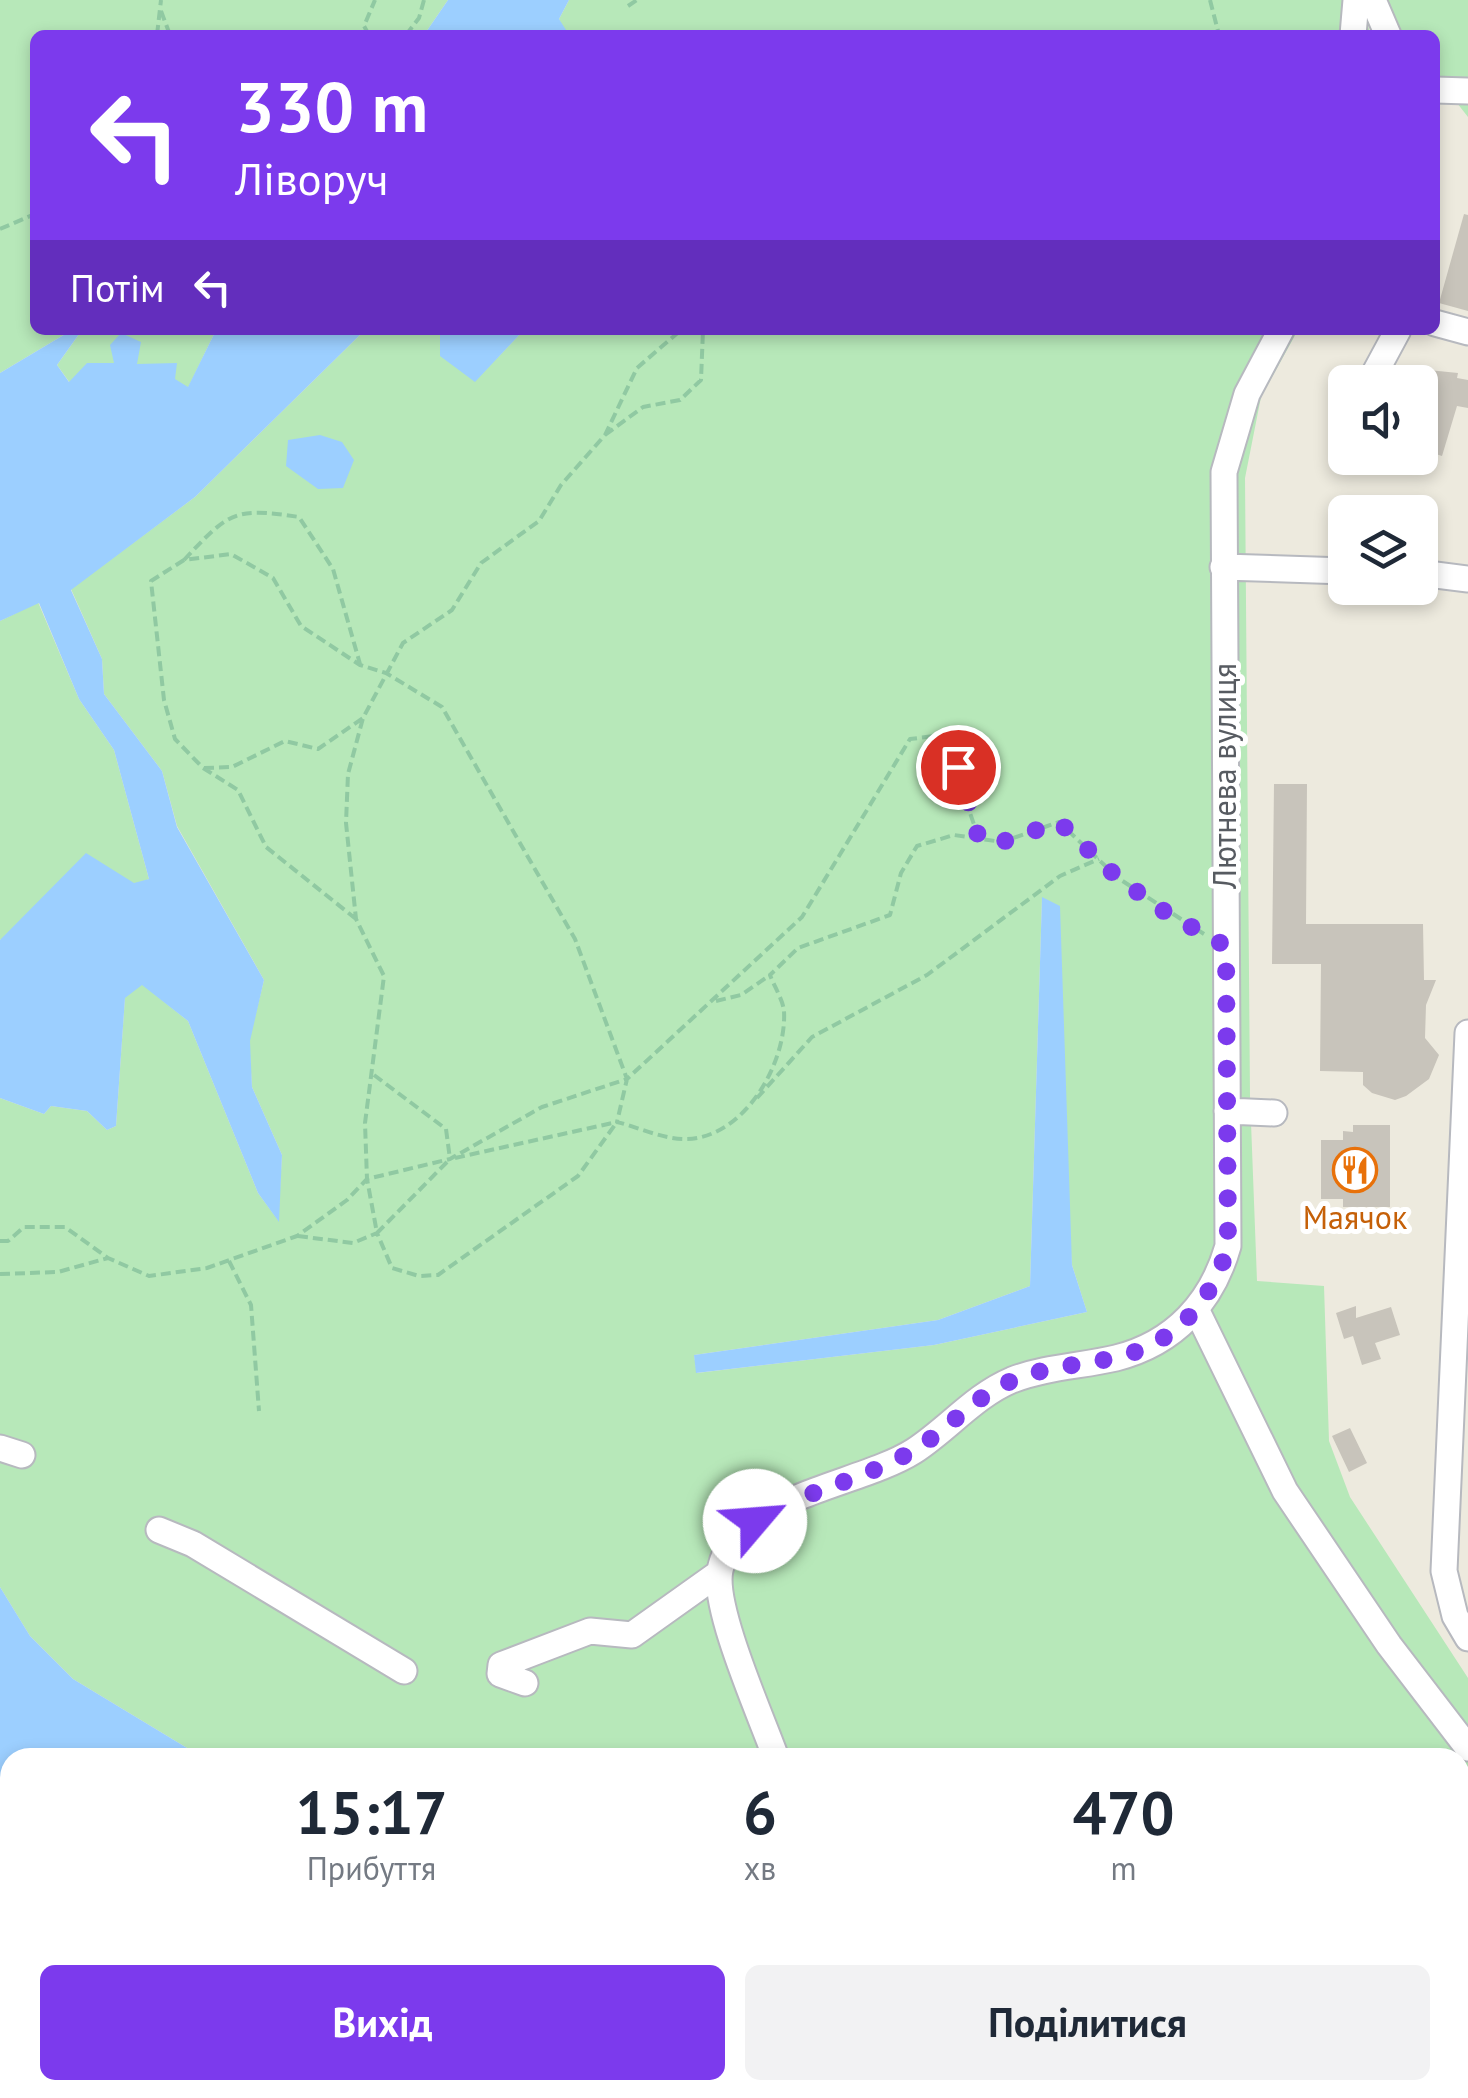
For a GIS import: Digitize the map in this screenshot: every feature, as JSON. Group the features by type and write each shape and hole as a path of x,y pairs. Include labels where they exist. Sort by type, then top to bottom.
{"street":[{"path":"1353,30 1356,0"},
{"path":"1373,0 1386,30"},
{"path":"1440,90 1468,91"},
{"path":"1440,324 1468,332"},
{"name":"Лютнева вулиця","path":"719,1573 724,1554 738,1536 781,1504 914,1451 986,1393 1011,1381 1120,1357 1176,1329 1218,1282 1228,1246 1223,566 1227,458 1248,394 1278,335"},
{"path":"1379,365 1395,335"},
{"path":"1223,566 1328,570"},
{"path":"1438,575 1468,579"},
{"path":"1468,1034 1444,1571 1456,1616 1468,1638"},
{"path":"1227,1111 1274,1113"},
{"path":"1197,1310 1285,1491 1390,1645 1468,1748"},
{"path":"159,1530 193,1544 404,1671"},
{"path":"525,1683 500,1674 501,1665 590,1631 632,1635 719,1573"},
{"path":"719,1573 718,1596 772,1748"}],"path":[{"path":"157,30 161,0"},
{"path":"366,30 364,26 375,0"},
{"path":"628,6 636,0"},
{"path":"1210,0 1218,30"},
{"path":"410,30 419,18 423,1"},
{"path":"160,9 168,30"},
{"path":"0,229 30,216"},
{"path":"605,435 637,368 675,335"},
{"path":"184,560 231,554 272,578 301,626 360,665 386,673 442,707 475,760 512,836 575,939 627,1079 616,1122 578,1176 438,1274 419,1276 392,1268 377,1233 367,1179 366,1099 374,1075 384,976 356,919 346,807 348,774 363,718 386,673 403,644 452,610 480,563 539,522 561,485 605,435 643,407 680,400 701,380 704,335"},
{"path":"356,919 266,847 238,790 203,768 175,739 155,640 152,581 184,560 215,526 250,509 299,517 332,569 360,665"},
{"path":"203,768 232,767 285,741 318,748 363,718"},
{"path":"297,1236 336,1244 353,1243 377,1233 450,1159 542,1107 627,1079 802,916 910,738 943,734 979,839"},
{"path":"714,1001 741,995 770,976 798,948 890,915 901,872 917,846 954,835 1002,842 1059,822 1118,878 1168,914 1226,946"},
{"path":"0,1240 8,1241 24,1228 66,1227 108,1258 149,1276 229,1261 297,1236 347,1200 367,1179 616,1122 683,1139 711,1134 747,1108 812,1038 927,975 1060,876 1100,858"},
{"path":"747,1108 770,1074 780,1048 784,1008 770,976"},
{"path":"374,1075 446,1129 450,1159"},
{"path":"0,1274 58,1272 108,1258"},
{"path":"229,1261 251,1304 260,1411"}],"green space":[{"path":"0,0 448,0 427,30 30,30 30,335 64,335 0,373"},
{"path":"569,0 1359,0 1369,30 564,30 559,19"},
{"path":"1370,0 1468,0 1468,117 1440,81 1440,30 1397,30"},
{"path":"78,335 214,335 188,388 156,370 129,365 102,370 70,383 57,365"},
{"path":"360,335 443,335 475,381 519,335 1295,335 1261,397 1245,478 1250,1096 1257,1281 1324,1286 1329,1441 1350,1497 1468,1678 1468,1748 187,1748 73,1679 30,1636 0,1587 0,1098 44,1114 51,1106 87,1111 107,1130 116,1126 125,997 142,984 188,1021 258,1193 278,1220 282,1155 252,1087 249,1041 264,980 177,826 162,771 104,694 102,659 71,589 195,497","holes":["1042,898 1072,1265 1087,1312 934,1345 697,1373 694,1355 938,1320 1030,1286"]},
{"path":"38,602 79,699 114,750 149,879 0,940 0,621"}],"water":[{"path":"448,0 569,0 559,19 566,30 427,30"},
{"path":"64,335 78,335 57,365 69,382 87,363 114,363 110,345 119,335 125,335 141,342 137,364 177,363 175,379 188,387 214,335 360,335 195,497 71,590 102,659 104,694 162,771 177,827 264,980 250,1041 252,1087 282,1155 279,1222 258,1193 188,1021 142,985 125,998 116,1126 107,1130 87,1111 51,1106 44,1114 0,1098 0,940 86,853 134,883 149,879 114,750 79,699 39,603 0,621 0,373"},
{"path":"440,335 519,335 475,382 440,356"},
{"path":"320,435 342,442 354,460 343,488 318,489 286,466 288,440"},
{"path":"1042,897 1060,906 1072,1265 1087,1312 934,1345 696,1373 694,1355 938,1320 1030,1286"},
{"path":"0,1587 30,1636 73,1679 187,1748 0,1748"}],"building":[{"path":"1464,214 1468,215 1468,311 1440,303"},
{"path":"1438,371 1458,373 1457,378 1468,380 1468,408 1457,406 1442,456 1438,455"},
{"path":"1274,784 1307,784 1306,924 1423,924 1424,980 1436,980 1426,1005 1425,1038 1439,1055 1429,1079 1406,1096 1395,1100 1372,1093 1363,1085 1363,1072 1320,1071 1321,964 1272,964"},
{"name":"Маячок","path":"1353,1125 1390,1125 1390,1207 1343,1207 1343,1199 1321,1199 1321,1140 1343,1140 1343,1131 1353,1132"},
{"path":"1356,1306 1356,1318 1391,1307 1400,1335 1375,1343 1381,1359 1362,1365 1353,1336 1344,1339 1336,1313"},
{"path":"1350,1428 1367,1463 1349,1472 1332,1436"}],"place":[{"name":"Маячок","path":"1355,1170"}],"route":[{"path":"755,1521 781,1504 883,1467 914,1451 986,1393 1011,1381 1120,1357 1176,1329 1218,1282 1228,1246 1226,946 1168,914 1118,878 1059,822 1002,842 979,839 958,767"}]}
